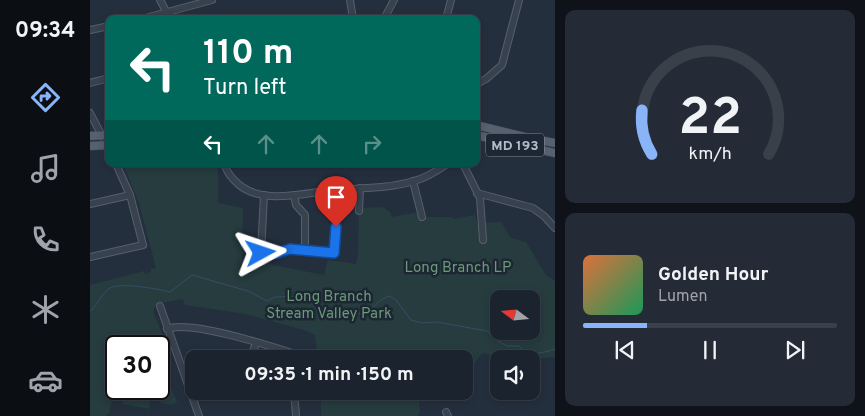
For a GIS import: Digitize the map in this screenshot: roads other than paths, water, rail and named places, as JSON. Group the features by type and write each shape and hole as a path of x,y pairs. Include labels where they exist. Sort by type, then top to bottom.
{"main road":[{"name":"MD 193","path":"480,126 555,143"},
{"path":"90,136 105,135"},
{"name":"MD 193","path":"480,136 555,153"},
{"path":"90,146 105,146"}],"street":[{"path":"160,0 167,12"},
{"path":"157,15 212,0"},
{"path":"350,0 352,15"},
{"path":"386,15 394,0"},
{"path":"447,15 451,0"},
{"path":"480,81 491,76 502,65 519,0"},
{"path":"90,30 105,27"},
{"path":"90,83 105,79"},
{"path":"90,113 105,134"},
{"path":"90,257 143,244 130,195 117,167"},
{"path":"226,167 226,170 237,183 255,193 264,195 294,195 388,187 413,182 443,167"},
{"path":"465,167 480,198 483,240"},
{"path":"413,182 422,217"},
{"path":"360,188 360,211"},
{"path":"478,193 533,208 555,228"},
{"path":"90,204 130,195"},
{"path":"264,195 261,253 277,253 290,249 334,253 336,227"},
{"path":"294,195 296,205 305,215 305,250"},
{"path":"160,306 199,416"},
{"path":"167,329 172,327 204,329 276,350"},
{"path":"253,350 256,343"},
{"path":"295,400 296,416"}],"waterway":[{"path":"90,311 105,292 115,286 131,286 170,292 192,275 248,291 267,301 275,297 307,296 312,299 312,304 319,307 320,317 343,312 365,314 381,300 389,296 396,300 411,320 422,323 437,322 487,331 507,346 519,346 531,353 541,353 555,349"}],"park label":[{"name":"Long Branch LP","path":"458,267"},
{"name":"Long Branch Stream Valley Park","path":"329,304"}]}
